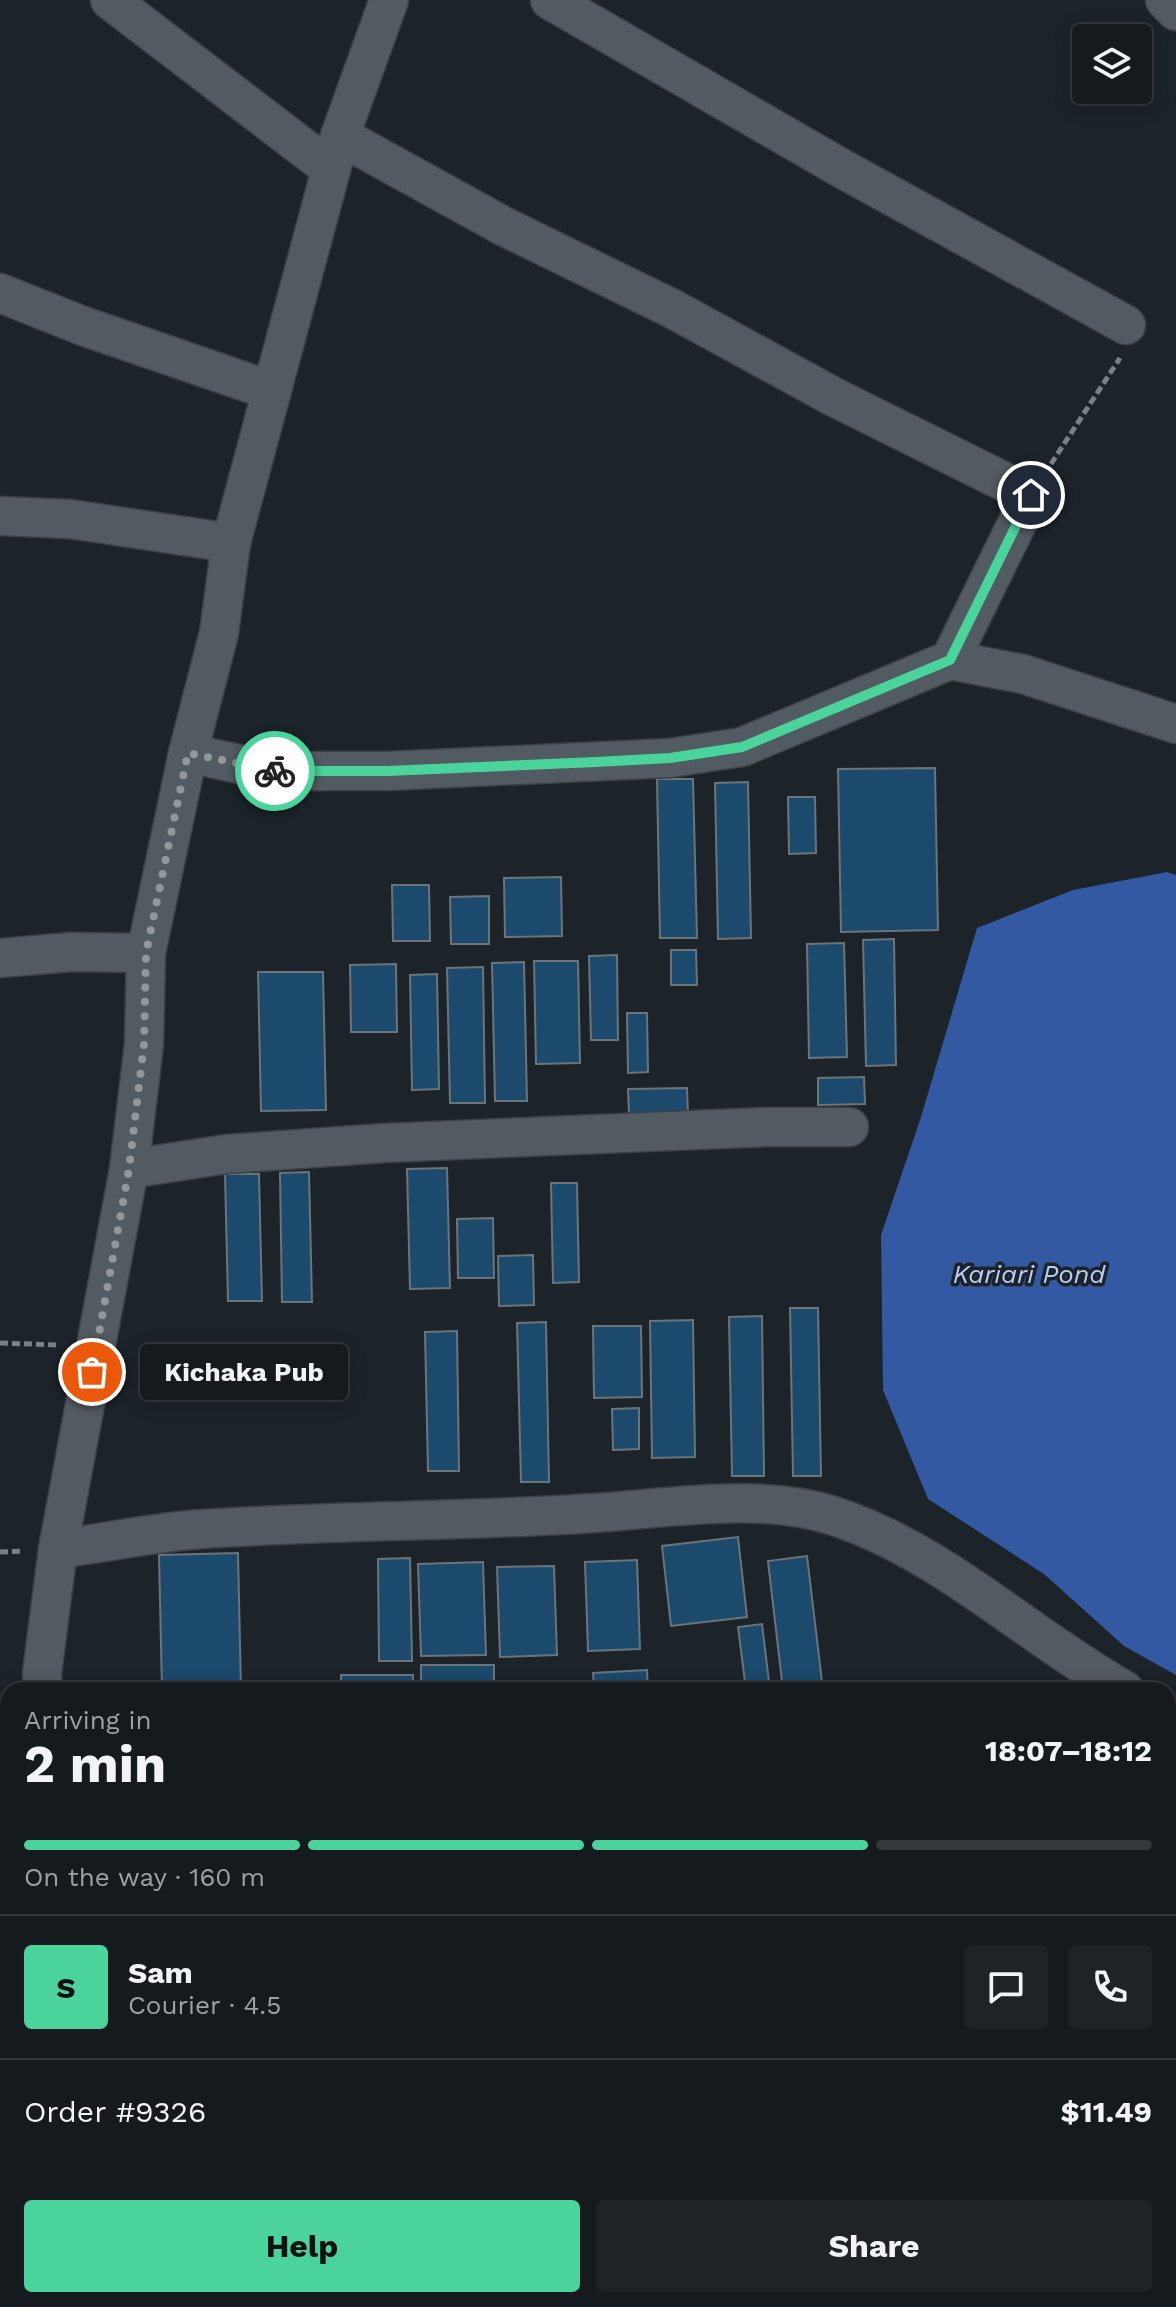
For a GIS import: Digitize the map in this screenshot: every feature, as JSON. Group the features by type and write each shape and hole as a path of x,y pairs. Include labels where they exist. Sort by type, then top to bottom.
{"street":[{"path":"110,0 336,153 505,227 673,309 832,396 1031,495 950,660"},
{"path":"43,1682 58,1549 129,1169 144,1044 146,953 188,753 219,633 231,543 336,153 389,0"},
{"path":"550,0 841,168 1126,325"},
{"path":"1165,0 1176,11"},
{"path":"0,293 83,326 272,391"},
{"path":"0,516 70,519 231,543"},
{"path":"188,753 271,771 387,771 670,758 742,747 950,660 1023,674 1176,724"},
{"path":"0,958 71,952 146,953"},
{"path":"129,1169 227,1154 385,1143 737,1128 849,1127"},
{"path":"58,1549 188,1530 594,1513 677,1505 786,1505 835,1516 899,1545 976,1591 1079,1664 1110,1682"}],"path":[{"path":"1031,495 1120,359 1130,341 1126,325"},
{"path":"0,1343 96,1345"}],"water":[{"name":"Kariari Pond","path":"1167,872 1176,875 1176,1675 1124,1646 1044,1574 928,1499 883,1390 881,1235 921,1117 977,928 1073,890"}],"building":[{"path":"935,768 938,930 841,932 838,769"},
{"path":"657,779 693,779 697,938 660,938"},
{"path":"748,782 751,938 718,939 715,783"},
{"path":"788,797 815,797 816,853 789,854"},
{"path":"561,877 562,936 505,937 504,878"},
{"path":"392,885 429,885 430,941 393,941"},
{"path":"489,896 489,944 451,944 450,897"},
{"path":"894,939 896,1065 866,1066 863,940"},
{"path":"844,943 847,1057 809,1058 807,944"},
{"path":"671,950 696,950 697,985 671,985"},
{"path":"617,955 618,1040 591,1040 589,956"},
{"path":"534,961 578,961 580,1063 536,1064"},
{"path":"524,962 527,1101 495,1101 492,963"},
{"path":"396,964 397,1032 351,1032 350,965"},
{"path":"483,967 485,1103 450,1103 447,968"},
{"path":"258,972 323,972 326,1110 261,1111"},
{"path":"437,974 439,1089 412,1090 410,975"},
{"path":"627,1013 647,1013 648,1072 628,1073"},
{"path":"864,1077 865,1104 818,1105 818,1078"},
{"path":"687,1088 688,1114 629,1115 628,1089"},
{"path":"447,1168 450,1288 410,1289 407,1169"},
{"path":"309,1172 312,1302 282,1302 280,1173"},
{"path":"225,1174 259,1174 262,1301 228,1301"},
{"path":"551,1183 577,1183 579,1282 553,1283"},
{"path":"493,1218 494,1278 458,1278 457,1219"},
{"path":"533,1255 534,1305 499,1306 498,1256"},
{"path":"790,1308 818,1308 821,1476 793,1476"},
{"path":"762,1316 764,1476 732,1476 729,1317"},
{"path":"693,1320 695,1457 652,1458 650,1321"},
{"path":"546,1322 549,1482 521,1482 517,1323"},
{"path":"593,1326 641,1326 642,1397 594,1398"},
{"path":"457,1331 459,1471 428,1471 425,1332"},
{"path":"639,1408 639,1449 613,1450 612,1409"},
{"path":"738,1537 747,1617 671,1626 662,1546"},
{"path":"238,1553 241,1682 162,1682 159,1555"},
{"path":"807,1556 822,1682 782,1682 768,1561"},
{"path":"410,1558 412,1661 379,1661 378,1559"},
{"path":"637,1560 640,1649 588,1651 585,1562"},
{"path":"483,1562 486,1655 421,1656 418,1564"},
{"path":"554,1566 557,1655 500,1657 497,1567"},
{"path":"762,1624 769,1682 745,1682 738,1627"},
{"path":"421,1665 494,1665 494,1682 421,1682"},
{"path":"647,1670 648,1682 594,1682 593,1673"},
{"path":"341,1675 413,1675 413,1682 341,1682"}],"way so far":[{"path":"92,1372 129,1169 144,1044 146,953 188,753 275,771"}],"place":[{"name":"Kichaka Pub","path":"92,1372"}],"route":[{"path":"275,771 387,771 596,762 670,758 742,747 950,660 1031,495"}]}
